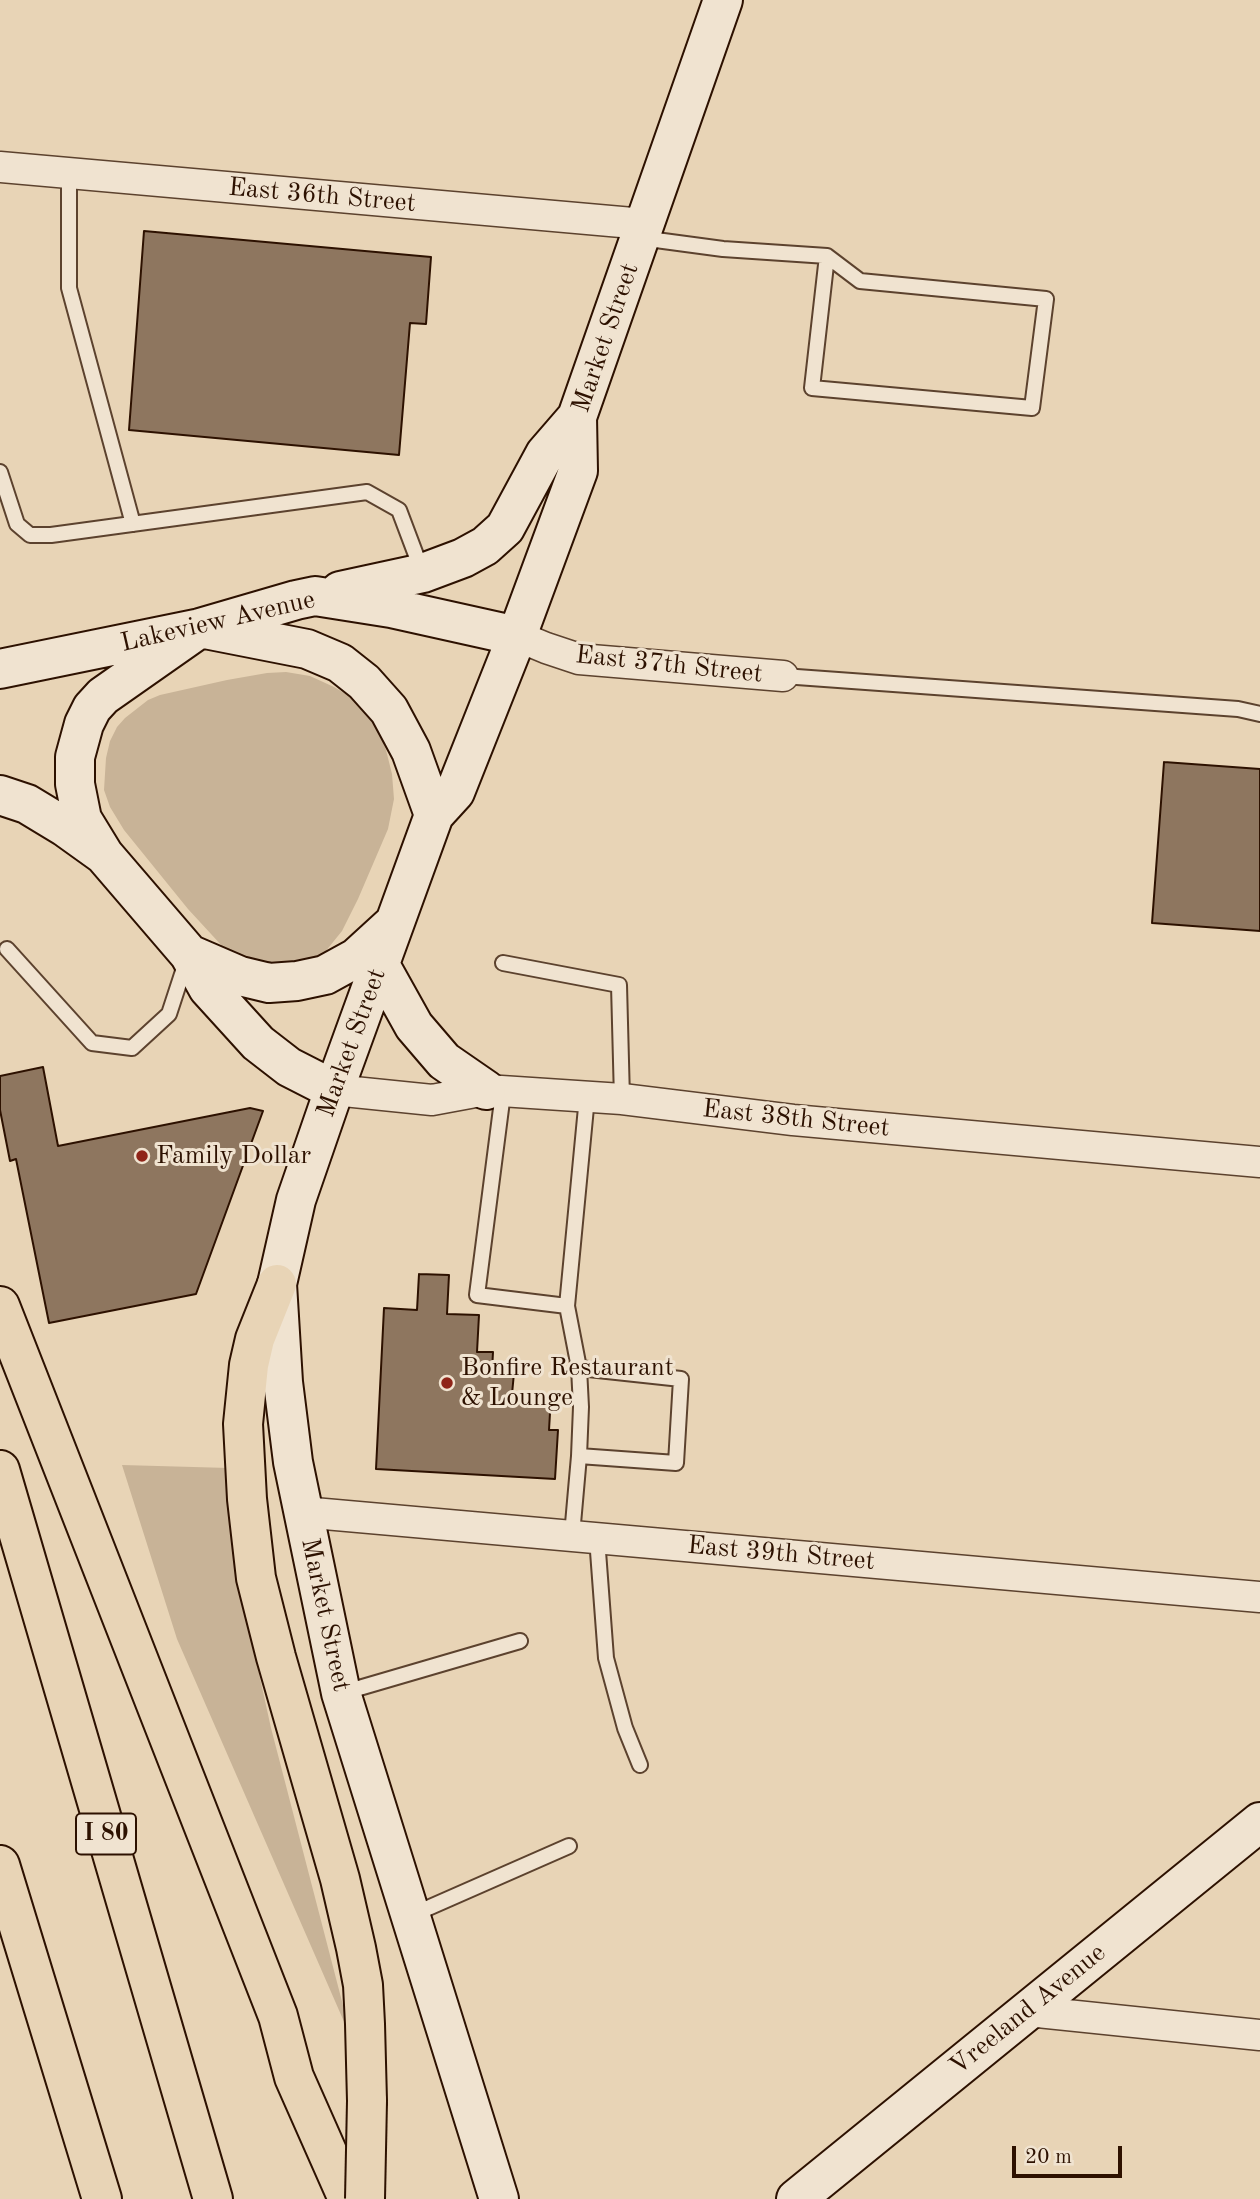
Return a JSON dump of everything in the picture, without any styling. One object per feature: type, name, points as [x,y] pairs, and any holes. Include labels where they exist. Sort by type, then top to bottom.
[{"type":"highway","points":[[277,1284],[254,1339],[249,1365],[243,1424],[247,1499],[256,1578],[340,1879],[363,1985],[367,2101],[365,2199]]},
{"type":"highway","points":[[0,1306],[278,2015],[294,2077],[348,2199]]},
{"type":"highway","name":"I 80","points":[[0,1470],[213,2199]]},
{"type":"highway","points":[[0,1866],[102,2199]]},
{"type":"highway","points":[[278,2015],[312,2063],[383,2199]]},
{"type":"main road","name":"Market Street","points":[[499,2199],[341,1693],[293,1462],[283,1382],[277,1284],[296,1200],[434,815],[455,792],[578,471],[577,417],[723,0]]},
{"type":"main road","points":[[315,596],[423,573],[485,546],[505,528],[545,454],[577,417]]},
{"type":"main road","name":"Lakeview Avenue","points":[[0,669],[200,628],[315,596],[391,608],[517,636]]},
{"type":"main road","points":[[334,1090],[289,1067],[258,1042],[208,988],[189,954],[104,855],[82,819],[75,784],[75,757],[84,724],[92,708],[103,696],[200,628],[307,649],[340,663],[364,682],[389,710],[411,751],[434,815]]},
{"type":"main road","points":[[0,794],[27,804],[104,855]]},
{"type":"main road","points":[[189,954],[250,979],[269,983],[297,981],[325,975],[356,958],[397,921]]},
{"type":"main road","points":[[380,965],[414,1026],[444,1061],[495,1092]]},
{"type":"main road","name":"Vreeland Avenue","points":[[796,2199],[1260,1822]]},
{"type":"street","name":"East 36th Street","points":[[0,167],[642,231]]},
{"type":"street","name":"East 37th Street","points":[[517,636],[579,659],[783,676]]},
{"type":"street","name":"East 38th Street","points":[[334,1090],[432,1100],[495,1092],[622,1099],[793,1121],[1260,1162]]},
{"type":"street","name":"East 39th Street","points":[[302,1512],[1260,1597]]},
{"type":"street","points":[[1028,2011],[1260,2035]]},
{"type":"lane","points":[[69,173],[69,288],[133,524]]},
{"type":"lane","points":[[642,231],[723,249],[827,256],[860,282],[1046,299],[1032,408],[812,388],[827,256]]},
{"type":"lane","points":[[0,472],[17,524],[30,535],[51,535],[367,492],[399,510],[423,573]]},
{"type":"lane","points":[[783,676],[1238,709],[1260,714]]},
{"type":"lane","points":[[7,949],[92,1043],[132,1048],[169,1014],[189,954]]},
{"type":"lane","points":[[503,962],[619,985],[622,1099]]},
{"type":"lane","points":[[495,1092],[477,1295],[568,1306]]},
{"type":"lane","points":[[587,1097],[568,1306],[579,1368],[579,1456],[585,1537],[606,1658],[625,1728],[640,1765]]},
{"type":"lane","points":[[579,1368],[681,1379],[676,1462],[579,1456]]},
{"type":"lane","points":[[341,1693],[520,1641]]},
{"type":"lane","points":[[410,1915],[569,1846]]},
{"type":"shaded area","points":[[286,672],[310,676],[334,687],[364,709],[386,750],[394,799],[388,829],[342,931],[325,952],[311,960],[269,966],[234,955],[223,947],[188,909],[124,830],[110,807],[104,790],[110,741],[125,718],[148,700],[227,680]]},
{"type":"shaded area","points":[[122,1465],[229,1468],[238,1578],[271,1728],[352,2040],[177,1639]]},
{"type":"building","points":[[144,231],[431,257],[426,324],[410,323],[399,455],[129,430]]},
{"type":"building","points":[[1164,762],[1260,769],[1260,931],[1152,923]]},
{"type":"building","points":[[43,1067],[58,1146],[250,1108],[263,1111],[196,1294],[49,1323],[16,1159],[10,1161],[0,1110],[0,1076]]},
{"type":"building","name":"Bonfire Restaurant & Lounge","points":[[419,1274],[449,1275],[447,1314],[479,1315],[477,1352],[493,1352],[492,1371],[514,1373],[512,1394],[551,1396],[549,1430],[558,1430],[555,1479],[376,1469],[384,1308],[417,1310]]},
{"type":"place","name":"Family Dollar","points":[[142,1156]]},
{"type":"place","name":"Bonfire Restaurant & Lounge","points":[[447,1383]]}]
